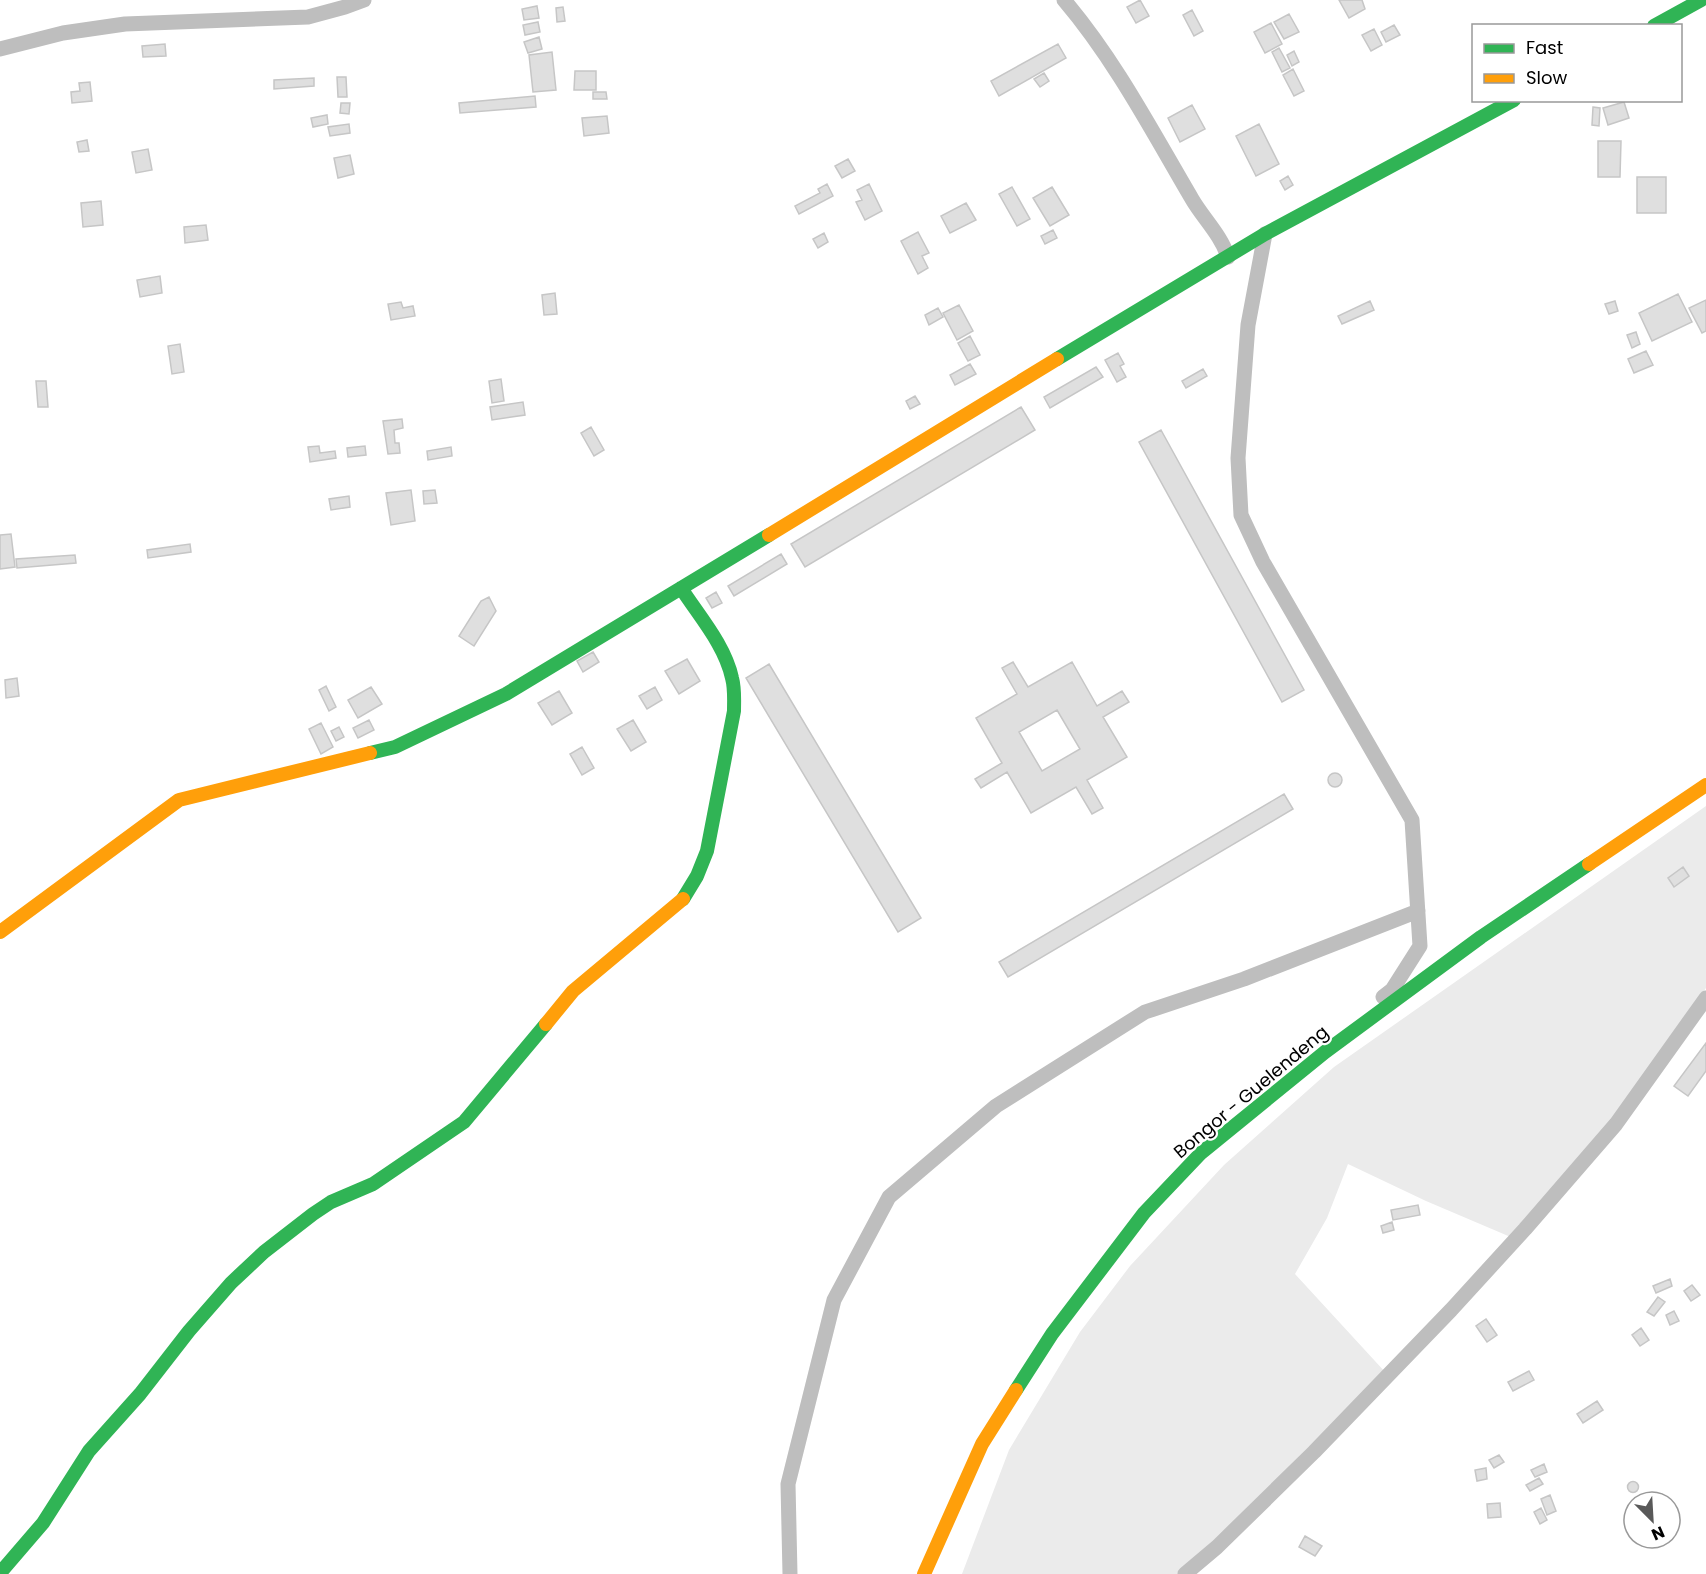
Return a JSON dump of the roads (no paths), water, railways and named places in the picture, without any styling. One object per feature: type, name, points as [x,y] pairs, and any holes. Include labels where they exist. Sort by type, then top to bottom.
[{"type":"main road","points":[[1658,24],[1701,0]]},
{"type":"main road","points":[[0,932],[179,800],[395,747],[506,694],[1265,234],[1510,102]]},
{"type":"main road","points":[[0,1573],[43,1523],[89,1451],[140,1394],[189,1330],[231,1283],[264,1252],[313,1214],[331,1202],[373,1184],[464,1122],[573,991],[682,899],[695,881],[706,851],[734,711],[734,690],[732,675],[725,658],[681,588]]},
{"type":"main road","name":"Bongor - Guelendeng","points":[[924,1574],[982,1444],[1067,1312],[1144,1213],[1190,1164],[1325,1052],[1481,937],[1706,785]]},
{"type":"street","points":[[0,49],[63,33],[125,24],[308,16],[364,0]]},
{"type":"street","points":[[1064,0],[1078,16],[1122,81],[1197,207],[1225,246],[1228,257]]},
{"type":"street","points":[[1265,234],[1248,325],[1238,459],[1241,515],[1263,562],[1412,820],[1420,946],[1392,990],[1325,1052]]},
{"type":"street","points":[[790,1574],[788,1484],[834,1300],[889,1197],[996,1106],[1145,1012],[1244,979],[1418,910]]},
{"type":"street","points":[[1185,1574],[1217,1547],[1314,1452],[1451,1310],[1525,1229],[1616,1124],[1706,998]]}]
